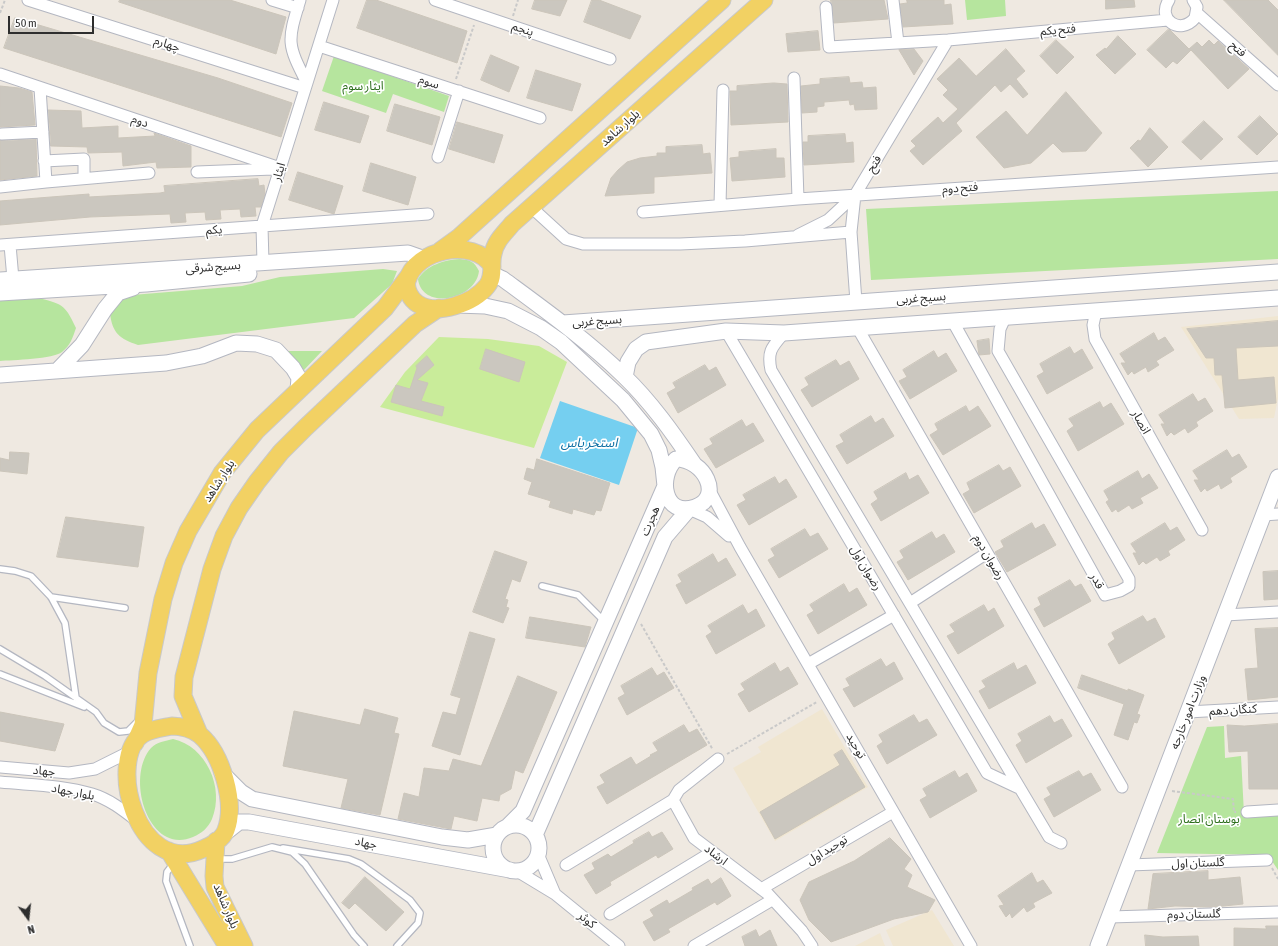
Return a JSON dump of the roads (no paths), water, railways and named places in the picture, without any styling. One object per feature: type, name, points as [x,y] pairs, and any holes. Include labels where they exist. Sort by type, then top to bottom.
[{"type":"main road","name":"بلوار شاهد","points":[[133,747],[143,725],[148,673],[163,599],[174,563],[188,531],[222,473],[257,430],[385,308],[421,264],[458,238],[722,0]]},
{"type":"main road","name":"بلوار شاهد","points":[[492,270],[496,244],[512,224],[764,0]]},
{"type":"main road","points":[[447,307],[421,306],[413,301],[406,284],[421,264],[462,249],[472,251],[485,257],[492,270],[563,324],[625,377],[660,416],[694,464],[705,476],[709,489],[702,503],[689,509],[681,508],[669,500],[665,486],[666,471],[676,459],[686,459],[694,464]]},
{"type":"main road","name":"بسیج شرقی","points":[[0,293],[56,282],[262,268],[408,253],[421,264]]},
{"type":"main road","name":"بسیج شرقی","points":[[7,280],[146,284],[262,268]]},
{"type":"main road","points":[[199,734],[182,726],[156,729],[142,734],[133,747],[127,781],[129,795],[145,835],[153,843],[172,856],[193,854],[221,837],[230,813],[230,803],[222,773],[215,757],[199,734],[183,696],[184,677],[212,570],[224,536],[238,508],[281,452],[415,324],[447,307],[471,299],[481,293],[487,286],[492,270]]},
{"type":"main road","name":"بسیج غربی","points":[[563,324],[1278,272]]},
{"type":"main road","points":[[57,371],[82,345],[105,309],[118,293],[146,284]]},
{"type":"main road","name":"بسیج غربی","points":[[625,377],[628,362],[636,349],[646,342],[726,331],[784,333],[1278,298]]},
{"type":"main road","points":[[856,302],[857,327]]},
{"type":"main road","name":"هجرت","points":[[447,307],[485,306],[508,311],[541,328],[562,342],[623,400],[651,434],[662,458],[665,486],[523,811],[503,831]]},
{"type":"main road","points":[[0,374],[166,363],[202,356],[236,344],[257,344],[276,350],[293,368],[300,378],[298,390]]},
{"type":"main road","name":"وزارت امور خارجه","points":[[1098,946],[1278,477]]},
{"type":"main road","name":"هجرت","points":[[534,835],[665,538],[689,509]]},
{"type":"main road","name":"جهاد","points":[[222,773],[241,792],[252,799],[442,837],[468,840],[503,831]]},
{"type":"main road","name":"جهاد","points":[[221,837],[240,822],[249,822],[513,871]]},
{"type":"main road","points":[[523,826],[534,835],[538,841],[538,854],[530,866],[513,871],[498,862],[494,856],[493,849],[503,831],[523,826]]},
{"type":"main road","name":"بلوار شاهد","points":[[221,837],[215,859],[215,887],[244,946]]},
{"type":"main road","name":"بلوار شاهد","points":[[172,856],[228,946]]},
{"type":"street","name":"چهارم","points":[[28,0],[306,85]]},
{"type":"street","points":[[272,0],[299,4],[292,28],[290,42],[292,51],[306,85]]},
{"type":"street","name":"ایثار","points":[[262,268],[262,226],[333,0]]},
{"type":"street","name":"پنجم","points":[[435,0],[610,59]]},
{"type":"street","points":[[893,0],[898,43]]},
{"type":"street","points":[[1169,0],[1165,10],[1168,20],[1176,26],[1187,25],[1195,18],[1197,8],[1193,0]]},
{"type":"street","name":"فتح یکم","points":[[826,7],[829,47],[948,40],[1168,20]]},
{"type":"street","name":"فتح","points":[[1197,13],[1278,85]]},
{"type":"street","name":"فتح","points":[[856,302],[851,232],[855,195],[948,40]]},
{"type":"street","name":"سوم","points":[[319,46],[540,118]]},
{"type":"street","name":"دوم","points":[[0,74],[280,168]]},
{"type":"street","points":[[794,78],[798,199]]},
{"type":"street","points":[[40,88],[46,182]]},
{"type":"street","points":[[438,156],[456,90]]},
{"type":"street","points":[[720,205],[723,90]]},
{"type":"street","points":[[2,134],[42,132]]},
{"type":"street","points":[[44,161],[84,159],[84,178]]},
{"type":"street","name":"فتح دوم","points":[[643,212],[798,199],[1278,167]]},
{"type":"street","points":[[197,172],[280,168]]},
{"type":"street","points":[[0,186],[150,173]]},
{"type":"street","points":[[792,238],[828,220],[855,195]]},
{"type":"street","points":[[531,207],[566,239],[584,244],[680,244],[792,238],[851,232]]},
{"type":"street","name":"یکم","points":[[5,245],[428,214]]},
{"type":"street","points":[[5,245],[7,280]]},
{"type":"street","name":"انصار","points":[[1096,311],[1093,325],[1095,338],[1202,530]]},
{"type":"street","name":"قدر","points":[[952,320],[1105,595],[1120,591],[1129,586],[1129,579],[998,351],[1000,329],[1005,318]]},
{"type":"street","name":"رضوان دوم","points":[[857,327],[1122,787]]},
{"type":"street","name":"رضوان اول","points":[[726,331],[987,773],[1019,788]]},
{"type":"street","name":"رضوان اول","points":[[784,333],[774,344],[768,356],[771,370],[1049,838],[1061,843]]},
{"type":"street","points":[[709,489],[740,547]]},
{"type":"street","points":[[689,509],[708,517],[740,547]]},
{"type":"street","points":[[1263,515],[1278,514]]},
{"type":"street","name":"توحید","points":[[740,547],[971,946]]},
{"type":"street","points":[[910,604],[987,553]]},
{"type":"street","points":[[1225,615],[1278,612]]},
{"type":"street","points":[[808,664],[894,615]]},
{"type":"street","name":"کنگان دهم","points":[[1188,712],[1278,707]]},
{"type":"street","name":"جهاد","points":[[0,767],[69,774],[95,769],[133,747]]},
{"type":"street","points":[[566,865],[673,800],[679,790],[718,759]]},
{"type":"street","name":"بلوار جهاد","points":[[0,782],[73,789],[91,794],[120,807],[139,822]]},
{"type":"street","name":"ارشاد","points":[[673,800],[694,838],[761,889],[802,931],[812,946]]},
{"type":"street","points":[[1247,812],[1278,810]]},
{"type":"street","name":"توحید اول","points":[[761,889],[893,812]]},
{"type":"street","points":[[610,914],[712,852]]},
{"type":"street","name":"کوثر","points":[[538,854],[555,894]]},
{"type":"street","name":"گلستان اول","points":[[1129,865],[1267,860]]},
{"type":"street","name":"کوثر","points":[[513,871],[555,894],[619,946]]},
{"type":"street","points":[[694,946],[772,900]]},
{"type":"street","name":"گلستان دوم","points":[[1110,917],[1278,912]]},
{"type":"lane","points":[[0,568],[31,576],[51,597],[65,623],[76,698]]},
{"type":"lane","points":[[542,586],[578,595],[606,622]]},
{"type":"lane","points":[[51,597],[125,608]]},
{"type":"lane","points":[[0,649],[45,676],[96,712],[104,723],[119,732],[128,730],[144,715]]},
{"type":"lane","points":[[0,674],[49,692],[96,712]]},
{"type":"lane","points":[[215,859],[232,859],[272,847],[355,862],[410,900],[420,913],[418,923],[396,946]]},
{"type":"lane","points":[[283,848],[292,852],[305,864],[354,935],[364,946]]},
{"type":"lane","points":[[172,856],[166,881],[190,946]]},
{"type":"water","name":"استخر یاس","points":[[560,401],[638,428],[619,485],[540,458]]},
{"type":"park label","name":"ایثار سوم","points":[[363,86]]},
{"type":"park label","name":"بوستان انصار","points":[[1209,819]]}]
